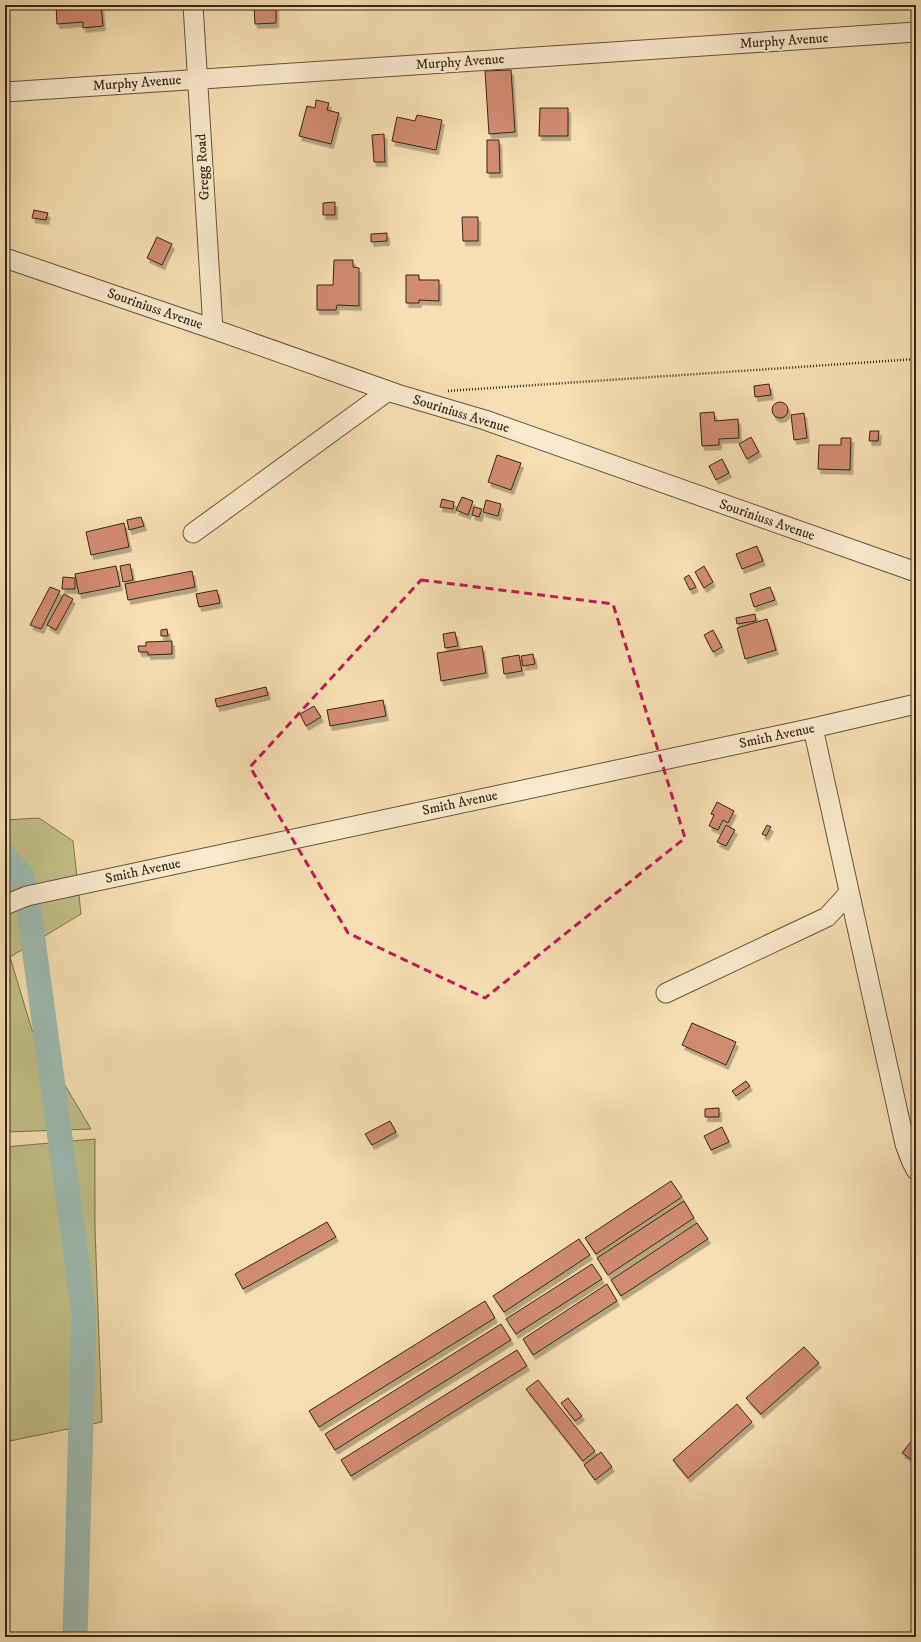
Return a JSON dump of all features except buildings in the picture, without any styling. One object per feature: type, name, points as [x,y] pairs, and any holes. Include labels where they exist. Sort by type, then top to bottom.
[{"type":"street","name":"Gregg Road","points":[[193,5],[213,328]]},
{"type":"street","name":"Murphy Avenue","points":[[5,92],[916,32]]},
{"type":"street","name":"Souriniuss Avenue","points":[[5,258],[213,328],[388,391],[485,420],[916,572]]},
{"type":"street","points":[[193,533],[388,391]]},
{"type":"street","name":"Smith Avenue","points":[[5,904],[27,896],[813,728],[916,704]]},
{"type":"street","points":[[813,728],[905,1144],[916,1170]]},
{"type":"street","points":[[666,993],[827,917],[849,893]]},
{"type":"path","points":[[445,391],[916,359]]},
{"type":"highlighted area","points":[[421,580],[613,604],[685,838],[485,998],[348,933],[250,767]]},
{"type":"shaded area","points":[[39,818],[73,841],[81,914],[10,957],[32,1030],[91,1129],[5,1132],[5,820]]},
{"type":"shaded area","points":[[95,1139],[95,1228],[102,1422],[5,1442],[5,1147]]},
{"type":"waterway","points":[[5,857],[22,876],[27,896],[84,1314],[75,1637]]}]
